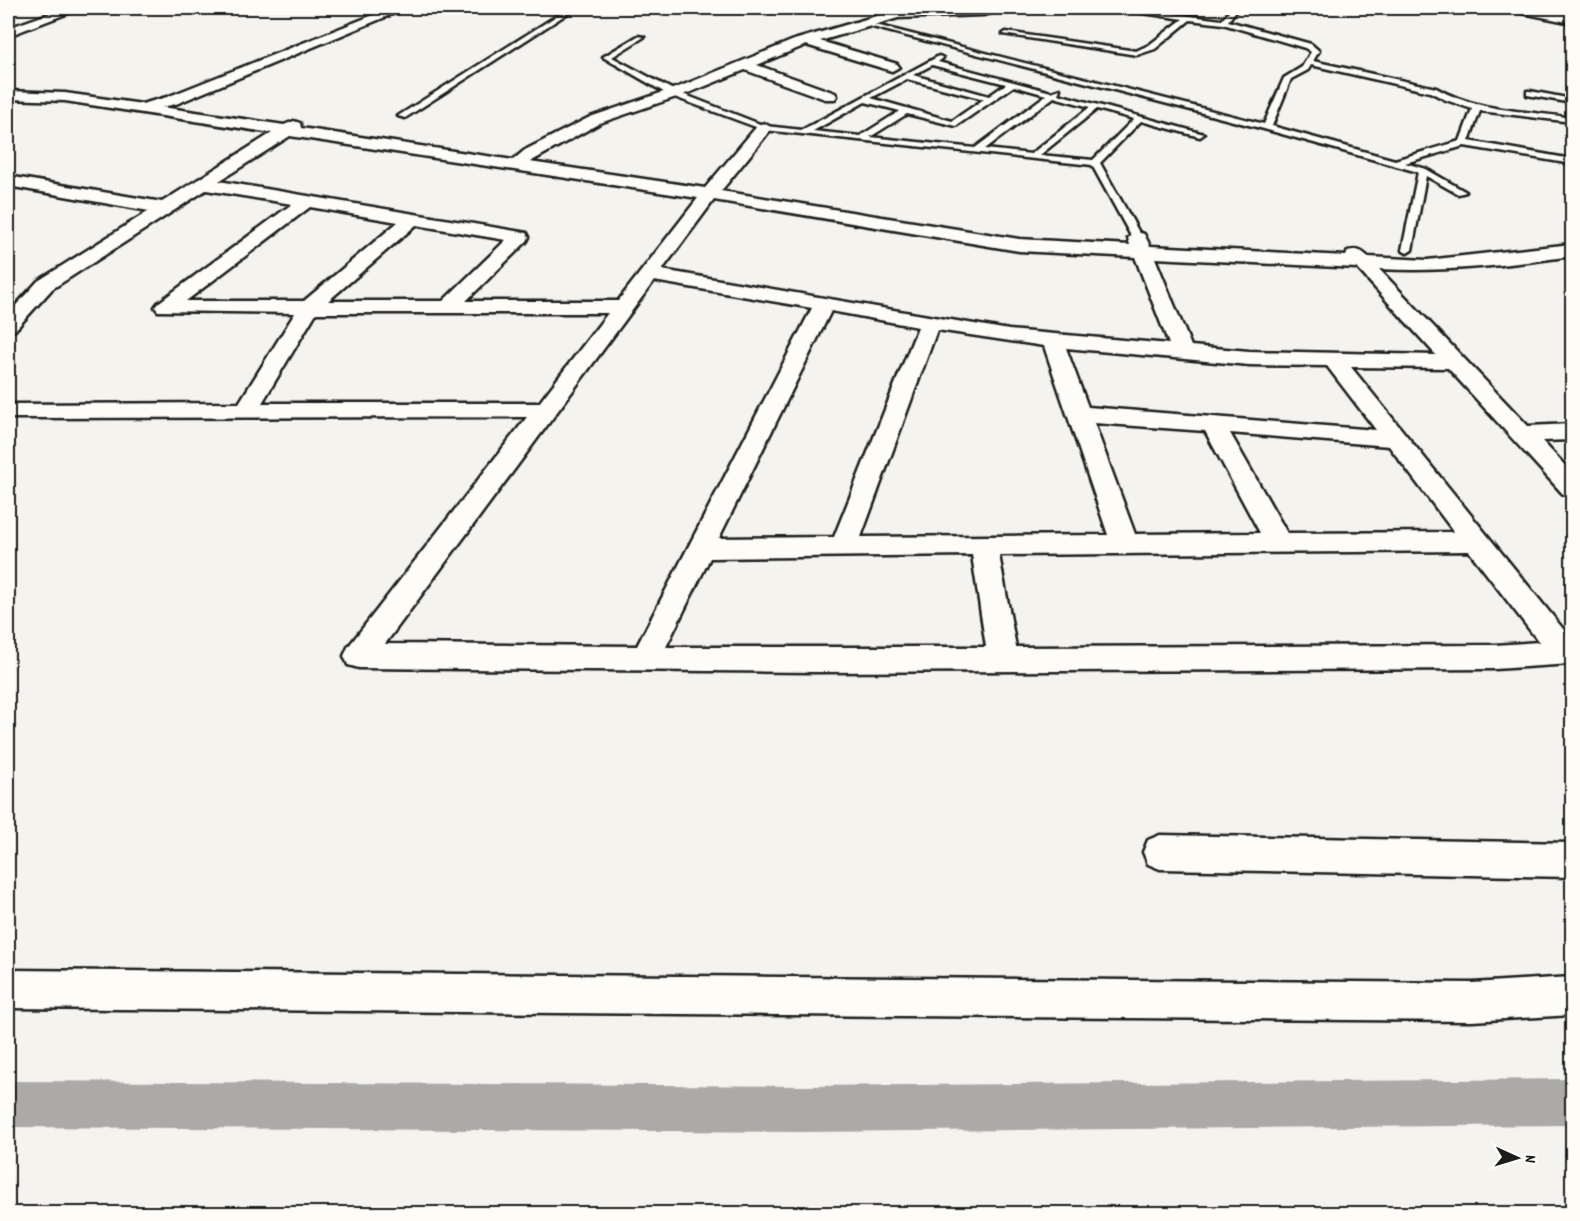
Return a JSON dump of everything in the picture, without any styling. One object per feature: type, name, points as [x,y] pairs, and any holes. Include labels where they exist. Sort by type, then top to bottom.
[{"type":"street","points":[[11,29],[76,8]]},
{"type":"street","points":[[142,102],[371,8]]},
{"type":"street","points":[[171,100],[401,8]]},
{"type":"street","points":[[517,165],[531,153],[595,120],[806,41],[897,14],[983,11],[996,8]]},
{"type":"street","points":[[1518,8],[1572,19]]},
{"type":"street","points":[[11,29],[50,35]]},
{"type":"street","points":[[806,41],[892,67]]},
{"type":"street","points":[[744,65],[830,96]]},
{"type":"street","points":[[8,85],[47,84],[288,130],[517,165],[714,188]]},
{"type":"street","points":[[8,95],[142,102],[171,100],[531,153],[1019,245],[1140,244],[1355,255],[1427,266],[1480,262],[1572,250]]},
{"type":"street","points":[[8,326],[45,285],[304,120]]},
{"type":"street","points":[[765,128],[714,188],[359,656],[645,659],[1484,658],[1568,652]]},
{"type":"street","points":[[8,181],[165,208]]},
{"type":"street","points":[[203,184],[520,237],[448,307]]},
{"type":"street","points":[[307,201],[165,307],[624,307]]},
{"type":"street","points":[[246,411],[309,307],[412,219]]},
{"type":"street","points":[[1355,255],[1500,245],[1572,234]]},
{"type":"street","points":[[1140,244],[1183,352]]},
{"type":"street","points":[[1355,255],[1572,488]]},
{"type":"street","points":[[649,274],[1009,336],[1249,358],[1455,362]]},
{"type":"street","points":[[8,299],[32,299]]},
{"type":"street","points":[[645,659],[824,304]]},
{"type":"street","points":[[844,546],[930,322]]},
{"type":"street","points":[[1053,340],[1125,544]]},
{"type":"street","points":[[1334,360],[1568,652]]},
{"type":"street","points":[[8,411],[545,410]]},
{"type":"street","points":[[1079,414],[1396,439]]},
{"type":"street","points":[[1213,425],[1279,543]]},
{"type":"street","points":[[1522,434],[1572,432]]},
{"type":"street","points":[[701,548],[1477,541]]},
{"type":"street","points":[[984,545],[1003,659]]},
{"type":"street","points":[[1160,852],[1572,860]]},
{"type":"street","points":[[8,989],[1472,1002],[1572,996]]},
{"type":"lane","points":[[402,116],[573,8]]},
{"type":"lane","points":[[1113,8],[1224,22],[1308,46],[1315,51],[1305,68],[1288,78],[1267,127]]},
{"type":"lane","points":[[1224,22],[1235,8]]},
{"type":"lane","points":[[1006,34],[1137,53],[1152,47],[1187,19]]},
{"type":"lane","points":[[864,24],[1267,127],[1396,163],[1424,171],[1461,192]]},
{"type":"lane","points":[[640,37],[607,57],[672,93],[765,128],[1095,163]]},
{"type":"lane","points":[[804,132],[957,48]]},
{"type":"lane","points":[[931,62],[1200,134]]},
{"type":"lane","points":[[1309,62],[1433,90],[1445,98],[1499,112],[1538,114],[1572,120]]},
{"type":"lane","points":[[906,76],[991,99]]},
{"type":"lane","points":[[978,150],[1074,78]]},
{"type":"lane","points":[[864,99],[953,124],[1012,84]]},
{"type":"lane","points":[[1530,93],[1572,101]]},
{"type":"lane","points":[[1033,156],[1096,106]]},
{"type":"lane","points":[[1464,143],[1477,107]]},
{"type":"lane","points":[[862,138],[906,111]]},
{"type":"lane","points":[[1095,163],[1139,118]]},
{"type":"lane","points":[[1396,163],[1464,143],[1572,162]]},
{"type":"lane","points":[[1095,163],[1140,244]]},
{"type":"lane","points":[[1407,250],[1424,171]]},
{"type":"waterway","points":[[8,1104],[802,1109],[1572,1102]]}]
